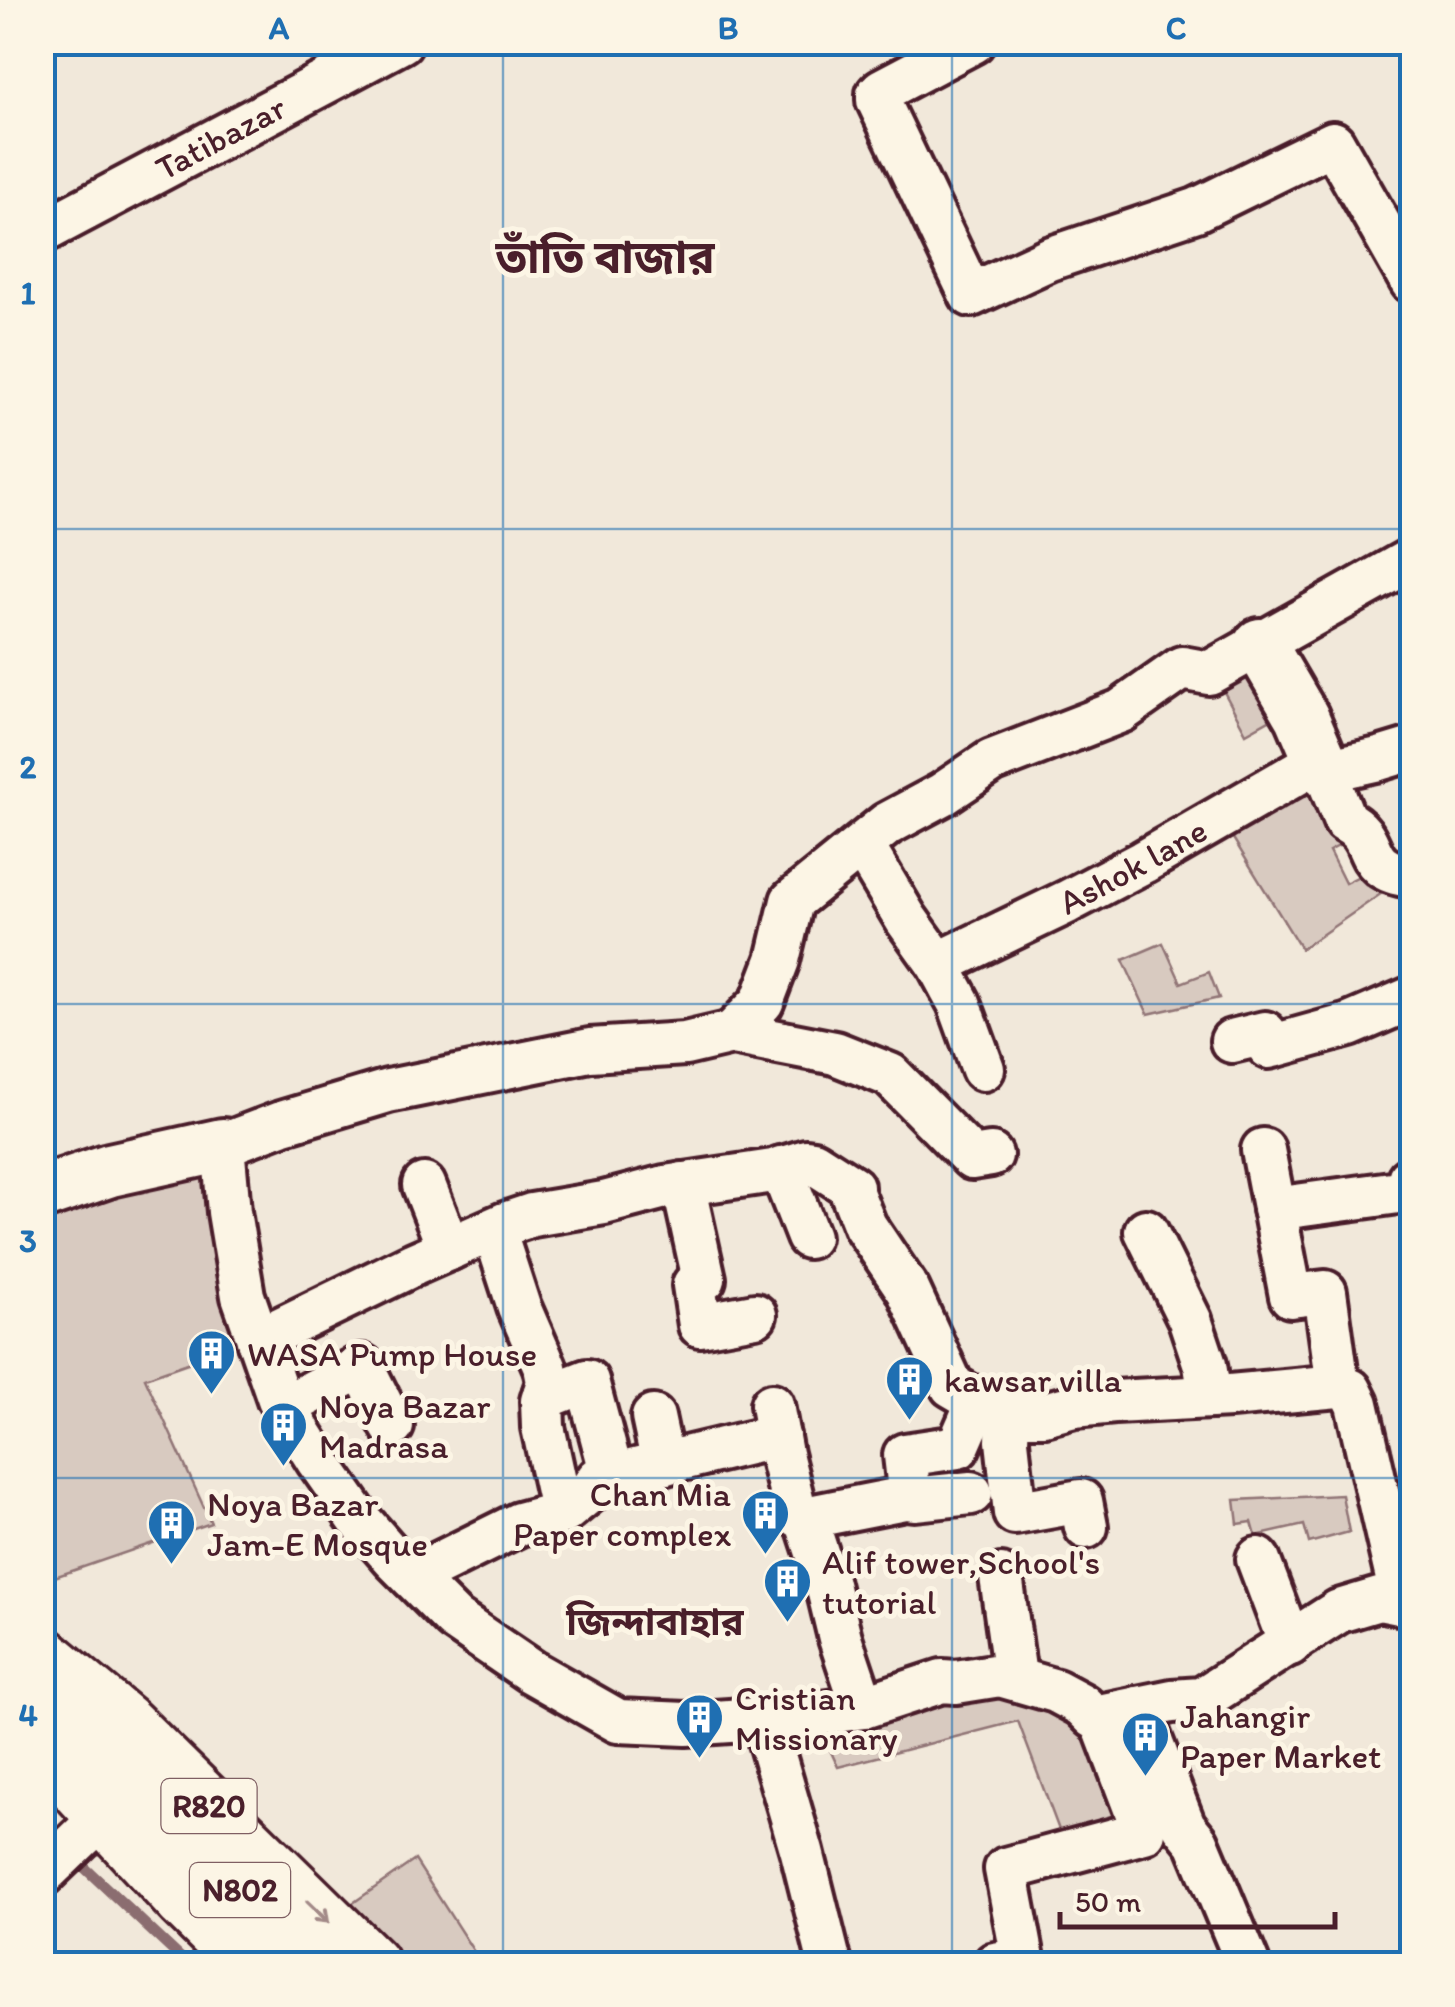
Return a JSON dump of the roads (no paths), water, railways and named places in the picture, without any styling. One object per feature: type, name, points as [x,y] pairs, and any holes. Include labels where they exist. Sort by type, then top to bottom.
[{"type":"highway","name":"R820","points":[[42,1654],[125,1723],[130,1809],[205,1964]]},
{"type":"highway","points":[[42,1676],[130,1809]]},
{"type":"highway","points":[[42,1750],[130,1809]]},
{"type":"highway","name":"R820","points":[[42,1786],[130,1809],[371,1964]]},
{"type":"highway","name":"N802","points":[[130,1809],[247,1964]]},
{"type":"highway","name":"N802","points":[[130,1809],[315,1964]]},
{"type":"street","name":"Tatibazar","points":[[42,232],[401,42]]},
{"type":"street","points":[[972,42],[878,94],[971,294],[1049,259],[1196,210],[1333,143],[1412,282]]},
{"type":"street","points":[[732,1033],[762,1002],[778,960],[792,901],[886,824],[992,762],[1120,712],[1182,668],[1209,673],[1412,559]]},
{"type":"street","points":[[1260,645],[1302,716],[1345,821],[1359,828],[1377,864],[1392,874],[1412,876]]},
{"type":"street","name":"Ashok lane","points":[[938,964],[1067,902],[1322,766],[1380,759],[1412,749]]},
{"type":"street","points":[[862,844],[938,964],[959,1004],[983,1068]]},
{"type":"street","points":[[1232,1042],[1264,1034],[1268,1047],[1273,1046],[1349,1024],[1412,998]]},
{"type":"street","points":[[42,1193],[110,1170],[223,1145],[388,1091],[590,1050],[685,1044],[732,1033],[835,1053],[876,1068],[890,1075],[972,1158],[991,1154]]},
{"type":"street","points":[[223,1145],[243,1296],[258,1340],[284,1407],[318,1462],[358,1518],[454,1619],[530,1671],[618,1721],[686,1724],[803,1716],[864,1706],[942,1681],[1000,1675],[1056,1692],[1082,1705],[1094,1717],[1172,1700],[1202,1700],[1338,1611],[1379,1599],[1408,1604],[1357,1404],[1350,1390],[1338,1386],[1114,1402],[1044,1414],[993,1408],[952,1386],[908,1290],[864,1226],[852,1187],[812,1162],[532,1215],[450,1249],[258,1340]]},
{"type":"street","points":[[1264,1150],[1291,1296],[1325,1292],[1338,1386]]},
{"type":"street","points":[[783,1168],[809,1237]]},
{"type":"street","points":[[1274,1209],[1406,1191],[1412,1178]]},
{"type":"street","points":[[683,1184],[704,1279],[694,1285],[700,1326],[755,1316]]},
{"type":"street","points":[[424,1185],[450,1249]]},
{"type":"street","points":[[494,1230],[519,1306],[545,1367],[548,1382],[544,1428],[564,1512]]},
{"type":"street","points":[[1146,1231],[1190,1320],[1205,1365],[1210,1397]]},
{"type":"street","points":[[284,1407],[362,1366],[392,1426]]},
{"type":"street","points":[[544,1396],[587,1381],[612,1475]]},
{"type":"street","points":[[910,1498],[905,1455],[958,1447],[993,1408]]},
{"type":"street","points":[[993,1408],[1006,1440],[1015,1513],[1082,1501],[1086,1527]]},
{"type":"street","points":[[653,1417],[663,1464]]},
{"type":"street","points":[[412,1577],[519,1524],[564,1512],[590,1491],[598,1479],[663,1464],[775,1420],[798,1516],[910,1498],[971,1493]]},
{"type":"street","points":[[804,1518],[864,1706]]},
{"type":"street","points":[[1258,1559],[1290,1644]]},
{"type":"street","points":[[1001,1576],[1012,1677]]},
{"type":"street","points":[[995,1964],[1023,1958],[1006,1868],[1144,1832],[1119,1712]]},
{"type":"street","points":[[1119,1712],[1196,1842],[1248,1964]]},
{"type":"street","points":[[763,1718],[830,1964]]},
{"type":"street","points":[[42,1875],[130,1809]]},
{"type":"waterway","points":[[85,1868],[187,1964]]},
{"type":"place","name":"WASA Pump House","points":[[212,1396]]},
{"type":"place","name":"kawsar villa","points":[[909,1422]]},
{"type":"place","name":"Noya Bazar Madrasa","points":[[284,1468]]},
{"type":"place","name":"Chan Mia Paper complex","points":[[766,1556]]},
{"type":"place","name":"Noya Bazar Jam-E Mosque","points":[[172,1566]]},
{"type":"place","name":"Alif tower,School's tutorial","points":[[787,1624]]},
{"type":"place","name":"Cristian Missionary","points":[[700,1760]]},
{"type":"place","name":"Jahangir Paper Market","points":[[1145,1778]]},
{"type":"district","name":"তাঁতি বাজার","points":[[605,257]]},
{"type":"district","name":"জিন্দাবাহার","points":[[655,1622]]}]
